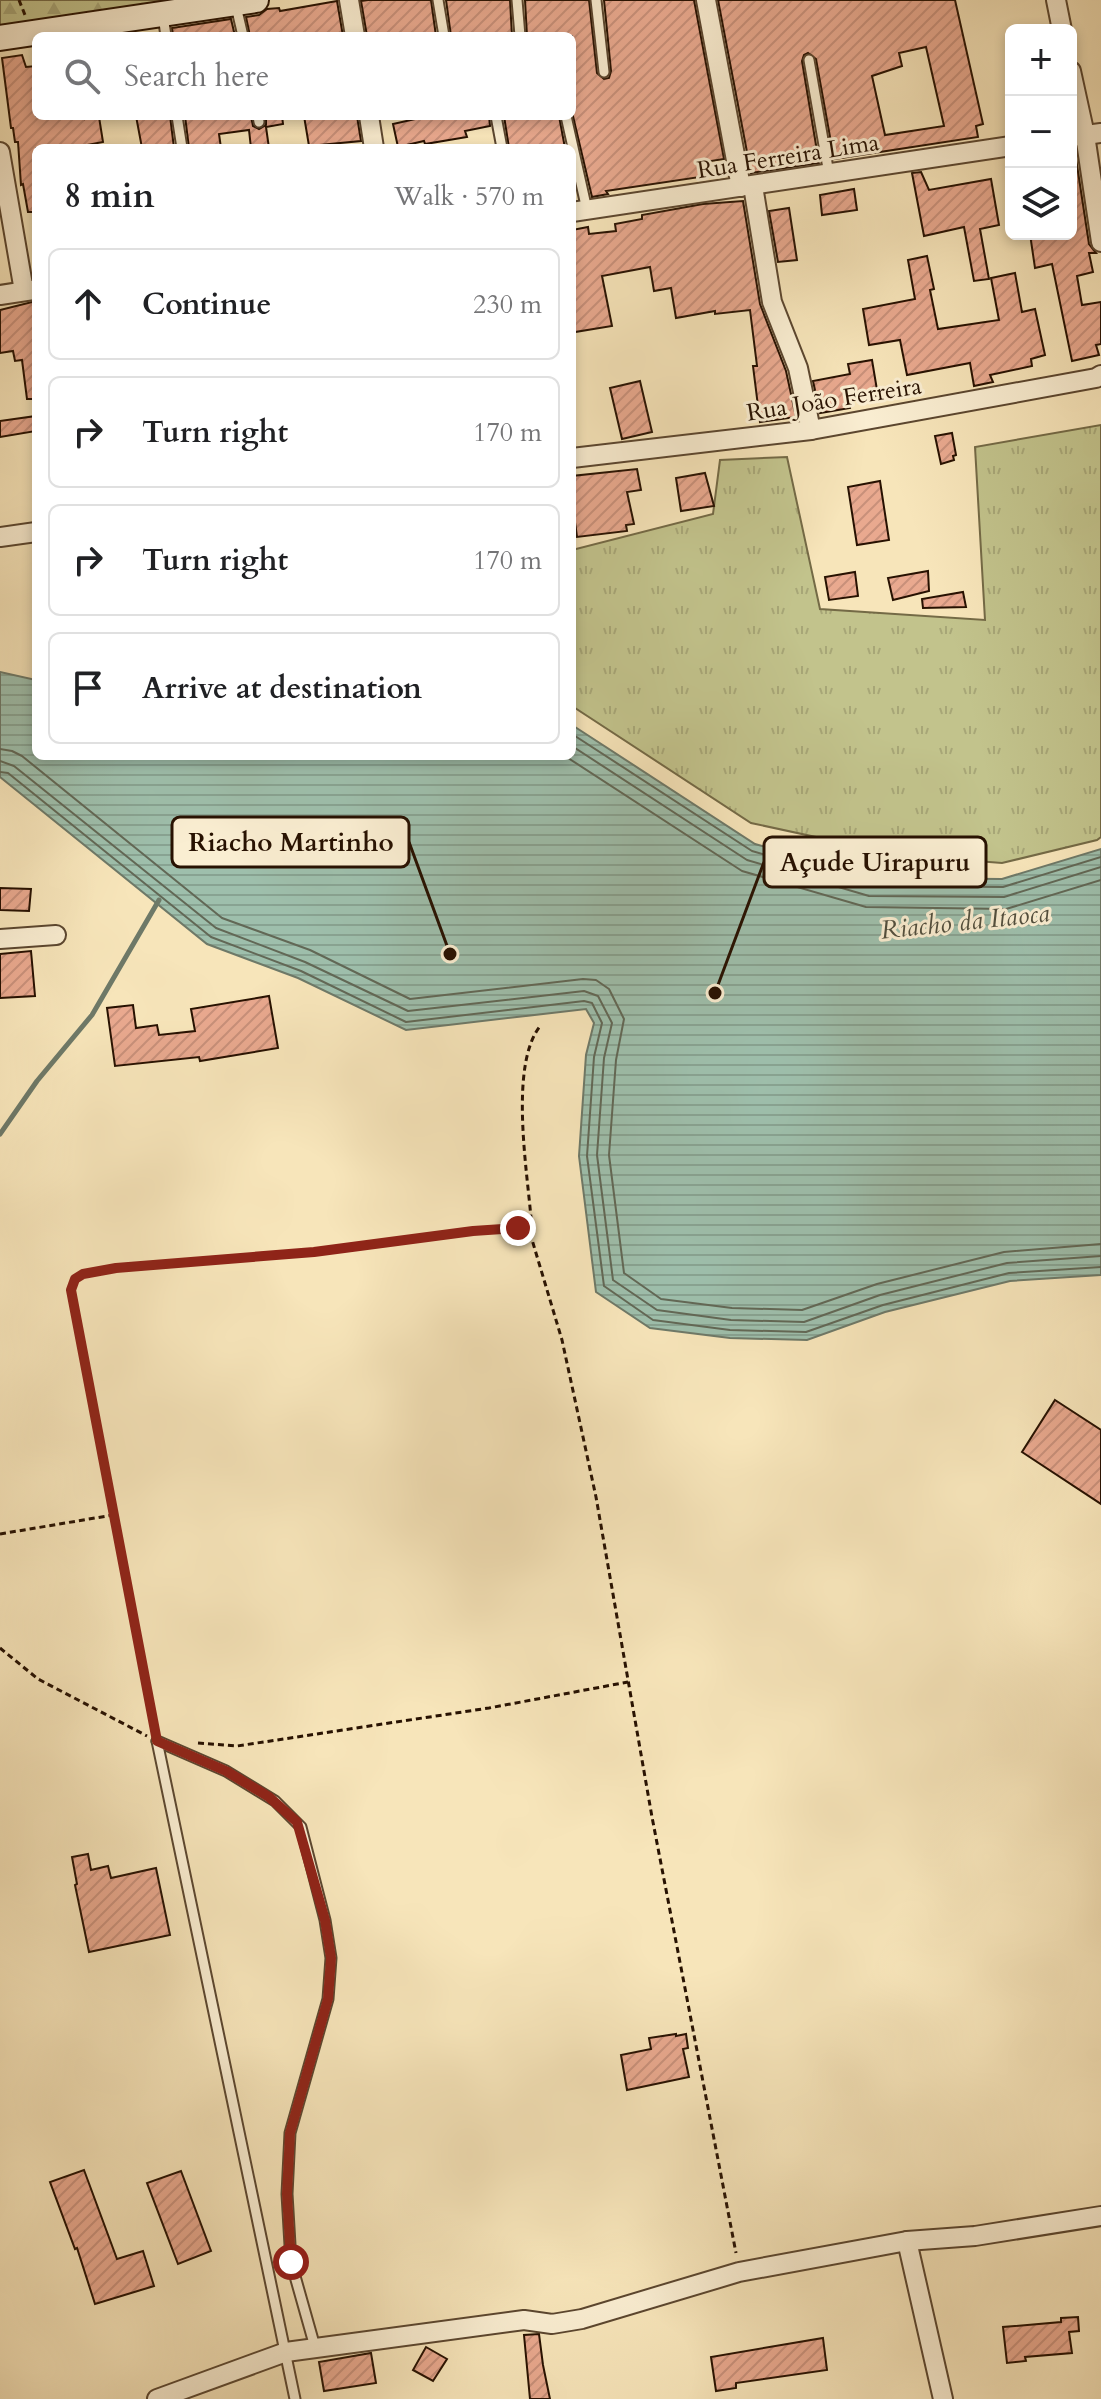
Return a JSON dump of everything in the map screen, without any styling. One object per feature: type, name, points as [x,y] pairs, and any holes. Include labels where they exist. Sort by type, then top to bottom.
[{"type":"main road","points":[[70,32],[164,24],[245,1]]},
{"type":"main road","points":[[0,38],[32,35]]},
{"type":"street","points":[[349,0],[354,32]]},
{"type":"street","points":[[706,0],[772,302],[798,368],[811,430]]},
{"type":"street","points":[[1056,0],[1061,24]]},
{"type":"street","points":[[1077,96],[1086,135],[1101,242]]},
{"type":"street","points":[[370,120],[373,144]]},
{"type":"street","name":"Rua Ferreira Lima","points":[[579,211],[1005,147]]},
{"type":"street","points":[[0,152],[30,290],[0,295]]},
{"type":"street","name":"Rua João Ferreira","points":[[576,458],[811,430],[1101,375]]},
{"type":"street","points":[[0,537],[32,533]]},
{"type":"street","points":[[0,939],[56,935]]},
{"type":"street","points":[[157,2399],[286,2352],[524,2320],[552,2324],[582,2319],[739,2272],[907,2241],[975,2236],[1101,2216]]},
{"type":"street","points":[[907,2241],[943,2399]]},
{"type":"lane","points":[[438,0],[443,32]]},
{"type":"lane","points":[[517,0],[520,32]]},
{"type":"lane","points":[[596,0],[604,72]]},
{"type":"lane","points":[[243,32],[245,1]]},
{"type":"lane","points":[[809,60],[829,174]]},
{"type":"lane","points":[[178,120],[181,144]]},
{"type":"lane","points":[[497,120],[501,144]]},
{"type":"lane","points":[[567,120],[570,144]]},
{"type":"lane","points":[[576,189],[579,211]]},
{"type":"lane","points":[[157,1741],[226,1771],[269,1797],[297,1822],[308,1854],[331,1958],[328,1999],[290,2133],[287,2194],[291,2262],[315,2347]]},
{"type":"lane","points":[[157,1741],[295,2399]]},
{"type":"path","points":[[157,1741],[70,1296],[76,1279],[89,1272],[116,1268],[314,1252],[473,1231],[514,1229],[527,1223],[531,1218],[522,1109],[523,1081],[530,1039],[541,1025]]},
{"type":"path","points":[[527,1223],[562,1340],[596,1497],[739,2272]]},
{"type":"path","points":[[0,1534],[113,1515]]},
{"type":"path","points":[[0,1648],[38,1679],[157,1741]]},
{"type":"path","points":[[197,1743],[237,1746],[489,1708],[628,1682]]},
{"type":"green space","points":[[0,0],[195,0],[0,35]]},
{"type":"green space","points":[[1101,425],[1101,837],[1097,840],[1002,863],[899,855],[751,823],[576,709],[576,549],[713,514],[720,460],[787,457],[820,609],[985,620],[975,447]]},
{"type":"water","name":"Riacho da Itaoca","points":[[0,672],[32,679],[32,760],[576,760],[576,728],[755,844],[874,878],[1002,879],[1101,849],[1101,1275],[1010,1281],[885,1312],[807,1340],[730,1338],[650,1328],[596,1292],[579,1156],[586,1055],[594,1023],[586,1009],[406,1030],[298,978],[207,944],[0,777]]},
{"type":"building","points":[[431,0],[435,32],[366,32],[361,1]]},
{"type":"building","points":[[446,0],[510,0],[512,32],[450,32]]},
{"type":"building","points":[[525,0],[589,0],[597,73],[604,79],[609,78],[611,71],[604,0],[694,0],[724,159],[698,163],[700,177],[606,191],[608,194],[592,197],[574,120],[576,32],[527,32]]},
{"type":"building","points":[[718,0],[955,0],[983,124],[976,126],[978,137],[834,159],[816,59],[808,53],[802,61],[819,163],[751,173]],"holes":[[[926,47],[944,126],[885,135],[872,76],[902,66],[899,53]]]},
{"type":"building","points":[[337,1],[342,32],[249,32],[246,17],[259,15],[267,9],[279,8],[280,11]]},
{"type":"building","points":[[231,19],[234,32],[172,32],[172,28]]},
{"type":"building","points":[[22,55],[26,67],[32,66],[32,120],[99,120],[103,142],[32,144],[32,212],[28,212],[21,185],[18,142],[15,142],[11,128],[2,58]]},
{"type":"building","points":[[137,120],[170,120],[174,144],[141,144]]},
{"type":"building","points":[[186,120],[252,120],[253,126],[259,129],[266,125],[266,120],[282,120],[283,124],[266,127],[268,144],[251,144],[249,130],[219,134],[220,144],[188,144]]},
{"type":"building","points":[[305,120],[358,120],[361,141],[309,144]]},
{"type":"building","points":[[411,120],[489,120],[490,126],[465,131],[467,137],[425,144],[424,141],[397,144],[393,124]]},
{"type":"building","points":[[505,120],[560,120],[564,144],[508,144]]},
{"type":"building","points":[[1077,165],[1089,244],[1096,253],[1089,253],[1093,272],[1077,276],[1082,305],[1101,302],[1101,344],[1096,345],[1099,355],[1072,361],[1052,264],[1035,268],[1031,240],[1077,240]]},
{"type":"building","points":[[921,172],[929,190],[991,179],[999,225],[980,229],[989,279],[974,281],[964,227],[924,236],[912,173]]},
{"type":"building","points":[[854,189],[857,210],[822,215],[820,195]]},
{"type":"building","points":[[743,201],[760,304],[786,371],[796,417],[760,422],[750,310],[715,314],[715,311],[676,318],[671,288],[654,291],[650,267],[602,276],[612,326],[576,332],[576,229],[588,227],[589,234],[616,231],[615,224],[642,219],[642,215],[703,204]]},
{"type":"building","points":[[789,208],[797,260],[778,262],[769,211]]},
{"type":"building","points":[[927,256],[938,329],[999,320],[991,278],[1015,273],[1022,312],[1035,309],[1045,355],[1031,359],[1032,366],[990,375],[993,382],[974,386],[970,363],[907,375],[900,340],[869,345],[863,309],[915,299],[908,260]]},
{"type":"building","points":[[32,302],[32,399],[27,399],[22,360],[15,361],[13,351],[0,353],[0,310]]},
{"type":"building","points":[[872,360],[878,396],[849,401],[850,408],[820,413],[813,381],[850,374],[848,364]]},
{"type":"building","points":[[640,381],[652,432],[622,439],[610,388]]},
{"type":"building","points":[[32,417],[32,432],[0,437],[0,421]]},
{"type":"building","points":[[952,433],[956,455],[953,456],[954,460],[941,464],[935,436]]},
{"type":"building","points":[[637,469],[641,490],[627,492],[634,524],[626,525],[627,531],[577,537],[576,476]]},
{"type":"building","points":[[705,473],[714,506],[681,511],[676,478]]},
{"type":"building","points":[[880,481],[889,540],[857,545],[848,487]]},
{"type":"building","points":[[928,571],[929,591],[893,600],[888,578]]},
{"type":"building","points":[[855,572],[858,596],[829,600],[825,577]]},
{"type":"building","points":[[963,592],[966,607],[923,608],[922,599]]},
{"type":"building","points":[[0,888],[31,889],[29,911],[0,910]]},
{"type":"building","points":[[31,951],[35,996],[0,998],[0,954]]},
{"type":"building","points":[[269,996],[278,1048],[200,1061],[199,1057],[115,1066],[107,1008],[133,1005],[136,1028],[157,1025],[159,1035],[195,1031],[191,1009]]},
{"type":"building","points":[[1055,1400],[1101,1430],[1101,1504],[1022,1452]]},
{"type":"building","points":[[88,1854],[91,1870],[108,1866],[111,1878],[156,1868],[170,1935],[89,1952],[72,1857]]},
{"type":"building","points":[[686,2034],[688,2048],[683,2049],[689,2077],[627,2090],[621,2055],[651,2049],[649,2038]]},
{"type":"building","points":[[84,2170],[117,2259],[143,2251],[154,2286],[95,2304],[77,2248],[50,2182]]},
{"type":"building","points":[[181,2171],[211,2251],[178,2264],[147,2183]]},
{"type":"building","points":[[1078,2317],[1079,2331],[1069,2332],[1072,2353],[1025,2357],[1026,2361],[1007,2363],[1003,2327],[1061,2322],[1061,2318]]},
{"type":"building","points":[[539,2334],[550,2399],[530,2399],[524,2335]]},
{"type":"building","points":[[823,2338],[827,2370],[736,2383],[736,2388],[716,2391],[711,2357]]},
{"type":"building","points":[[426,2347],[447,2359],[433,2381],[413,2370]]},
{"type":"building","points":[[371,2353],[376,2383],[324,2391],[319,2362]]},
{"type":"waterway","points":[[0,1134],[37,1081],[92,1015],[159,900]]},
{"type":"place","name":"Riacho Martinho","points":[[450,954]]},
{"type":"place","name":"Açude Uirapuru","points":[[715,993]]},
{"type":"route","points":[[291,2262],[287,2194],[290,2133],[328,1999],[331,1958],[325,1920],[301,1827],[297,1822],[269,1797],[226,1771],[157,1741],[71,1290],[75,1279],[83,1274],[116,1268],[314,1252],[518,1228]]}]
